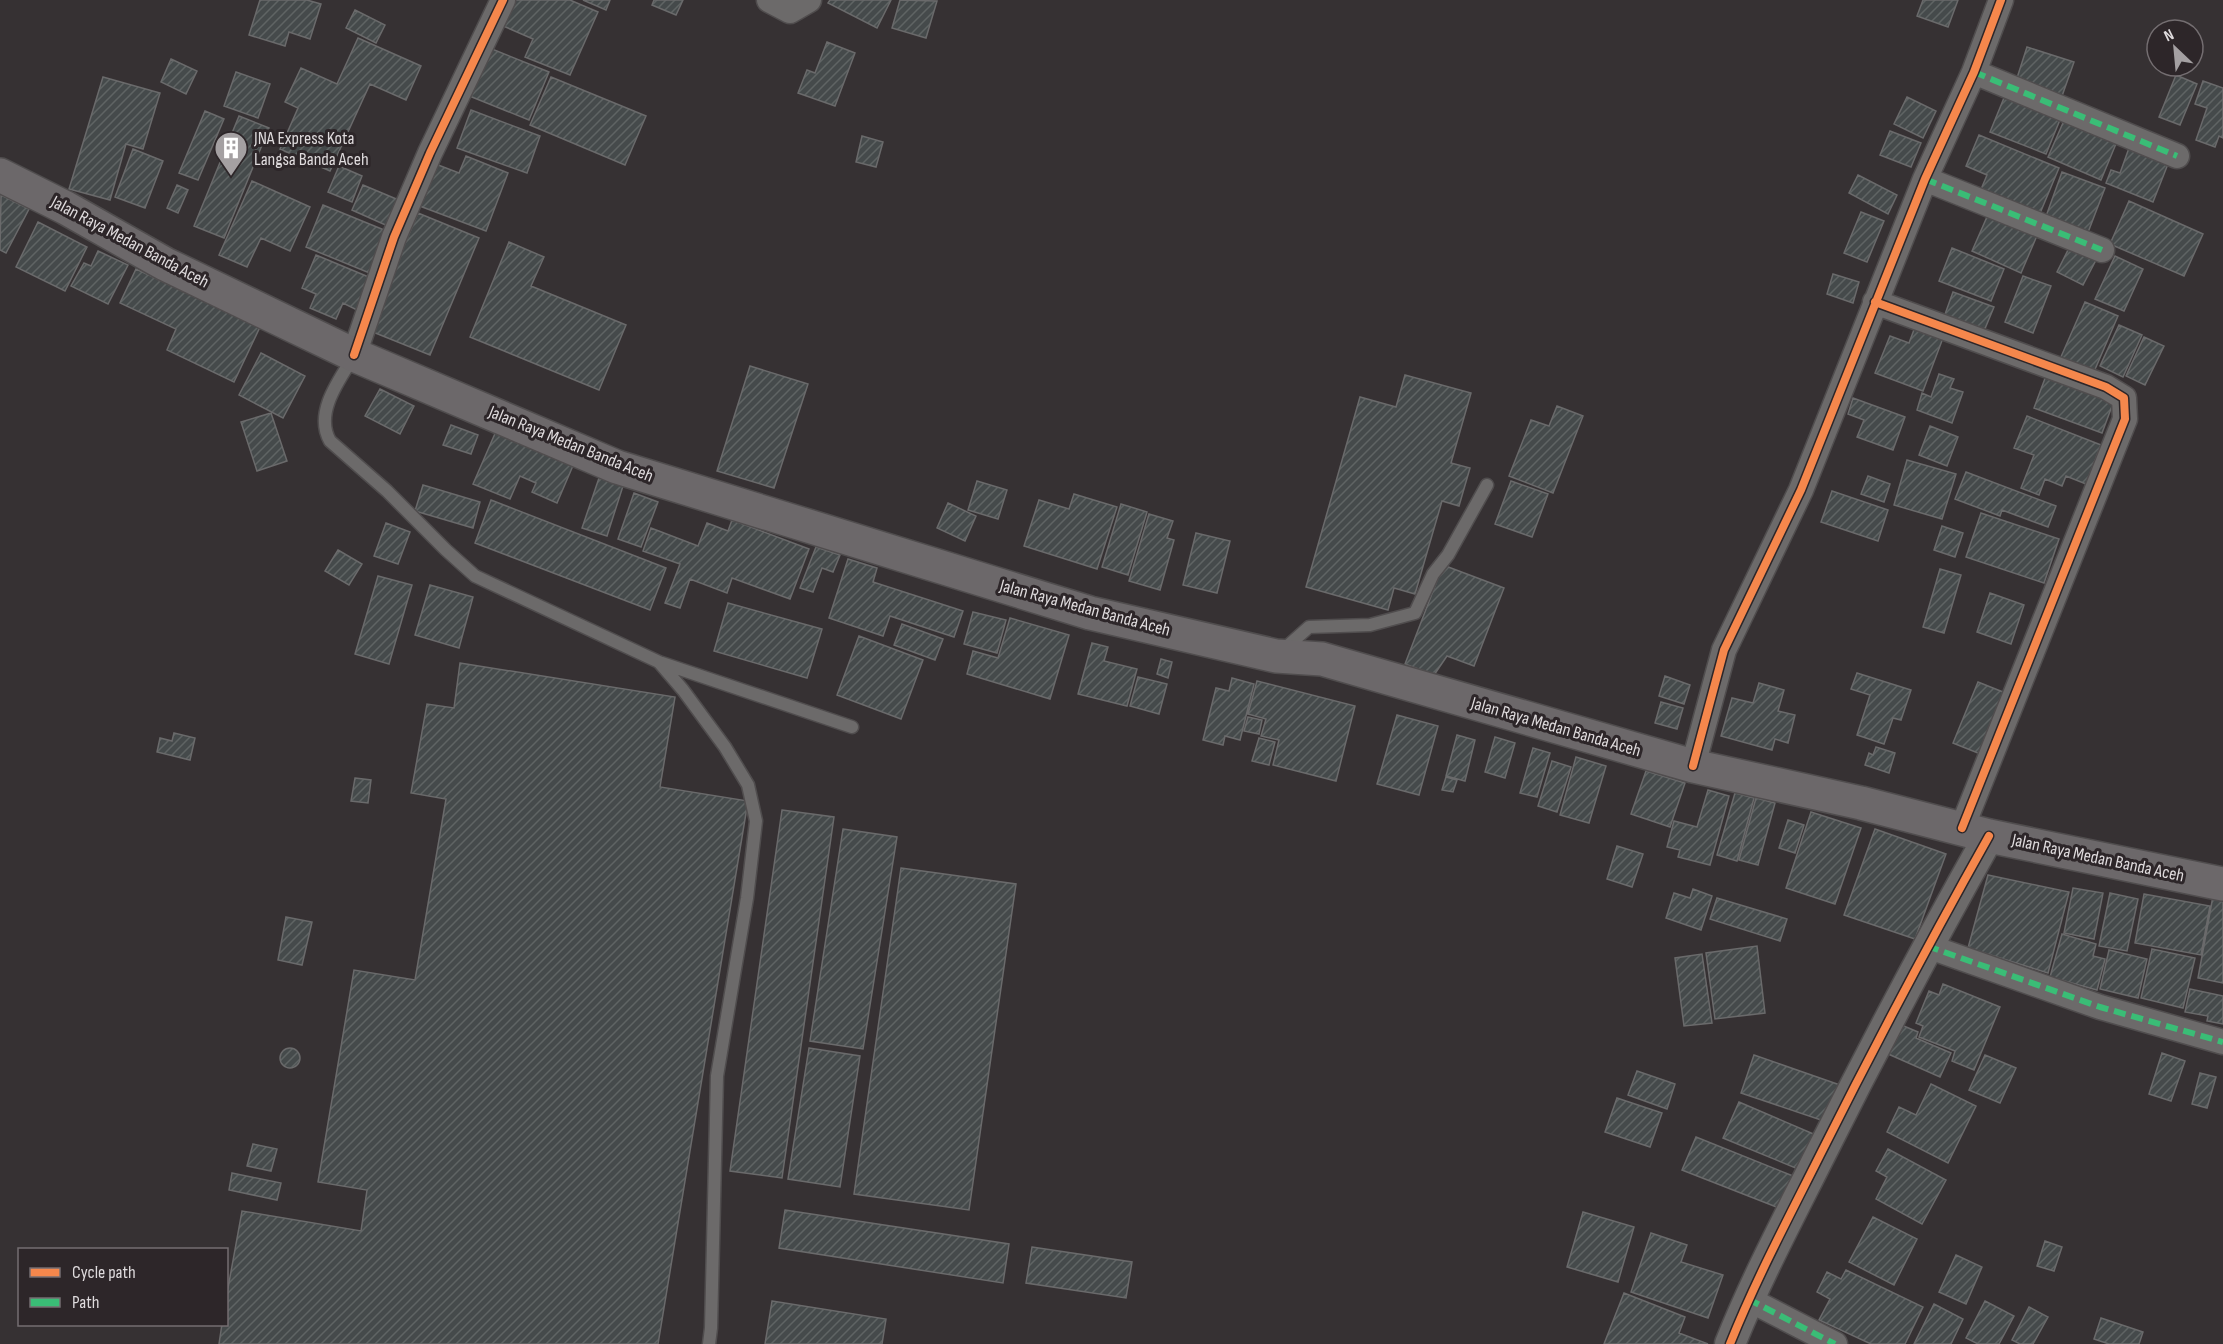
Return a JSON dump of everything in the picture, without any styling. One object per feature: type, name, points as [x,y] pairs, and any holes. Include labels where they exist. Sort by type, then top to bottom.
[{"type":"highway","name":"Jalan Raya Medan Banda Aceh","points":[[0,175],[66,208],[165,264],[354,355],[617,467],[1090,613],[1276,656],[1322,659],[1693,766],[1862,802],[1975,832],[2223,884]]},
{"type":"street","points":[[354,355],[394,237],[430,153],[503,0]]},
{"type":"street","points":[[769,0],[790,11],[809,0]]},
{"type":"street","points":[[1693,766],[1724,650],[1801,490],[1925,179],[1974,72],[2001,0]]},
{"type":"street","points":[[1974,72],[2176,156]]},
{"type":"street","points":[[1925,179],[2102,250]]},
{"type":"street","points":[[1730,1344],[1748,1299],[1927,946],[1975,832],[2125,419],[2124,398],[2106,387],[1875,302]]},
{"type":"street","points":[[1927,946],[2100,1007],[2223,1042]]},
{"type":"street","points":[[1748,1299],[1834,1344]]},
{"type":"lane","points":[[354,355],[338,381],[323,421],[324,431],[330,441],[387,491],[446,550],[476,576],[659,662],[852,727]]},
{"type":"lane","points":[[1276,656],[1309,627],[1370,625],[1415,614],[1433,574],[1448,555],[1487,485]]},
{"type":"lane","points":[[659,662],[725,747],[748,785],[756,821],[747,898],[717,1076],[709,1344]]},
{"type":"building","points":[[260,0],[307,0],[321,4],[310,39],[289,32],[285,46],[249,35]]},
{"type":"building","points":[[512,0],[570,0],[598,12],[570,75],[525,57],[533,39],[501,25]]},
{"type":"building","points":[[583,0],[610,0],[606,10]]},
{"type":"building","points":[[654,0],[683,0],[676,15],[652,5]]},
{"type":"building","points":[[830,0],[891,0],[877,28],[828,3]]},
{"type":"building","points":[[900,0],[937,1],[926,38],[892,28]]},
{"type":"building","points":[[1923,0],[1958,0],[1948,27],[1917,16]]},
{"type":"building","points":[[355,10],[385,25],[376,43],[346,28]]},
{"type":"building","points":[[358,38],[421,66],[406,100],[370,84],[330,171],[280,149],[298,108],[285,102],[301,68],[337,84]]},
{"type":"building","points":[[827,42],[855,53],[835,106],[798,93],[807,70],[815,73]]},
{"type":"building","points":[[487,47],[549,72],[529,120],[467,95]]},
{"type":"building","points":[[2027,47],[2074,62],[2062,96],[2016,81]]},
{"type":"building","points":[[171,59],[197,71],[186,94],[161,82]]},
{"type":"building","points":[[236,72],[270,84],[258,118],[224,106]]},
{"type":"building","points":[[103,77],[160,93],[143,149],[126,144],[110,200],[69,189]]},
{"type":"building","points":[[551,77],[646,116],[625,165],[530,125]]},
{"type":"building","points":[[2175,78],[2183,78],[2197,84],[2180,125],[2159,117]]},
{"type":"building","points":[[2203,81],[2223,88],[2223,138],[2219,136],[2215,147],[2196,140],[2207,108],[2195,104]]},
{"type":"building","points":[[2006,93],[2062,115],[2046,154],[1990,132]]},
{"type":"building","points":[[1907,97],[1936,111],[1923,138],[1894,124]]},
{"type":"building","points":[[471,110],[540,136],[527,173],[457,148]]},
{"type":"building","points":[[205,111],[224,119],[198,180],[179,173]]},
{"type":"building","name":"JNA Express Kota Langsa Banda Aceh","points":[[239,116],[269,128],[224,238],[194,226]]},
{"type":"building","points":[[2066,116],[2118,139],[2101,180],[2048,157]]},
{"type":"building","points":[[1890,131],[1921,143],[1911,167],[1880,155]]},
{"type":"building","points":[[1979,135],[2059,168],[2038,218],[1979,194],[1987,175],[1966,166]]},
{"type":"building","points":[[862,136],[883,142],[876,167],[856,162]]},
{"type":"building","points":[[2129,148],[2168,164],[2153,202],[2106,183],[2111,170],[2120,173]]},
{"type":"building","points":[[133,149],[163,161],[145,208],[115,197]]},
{"type":"building","points":[[466,156],[508,173],[486,231],[417,205],[433,163],[459,173]]},
{"type":"building","points":[[339,166],[362,176],[352,202],[328,192]]},
{"type":"building","points":[[2062,172],[2105,188],[2087,235],[2045,219]]},
{"type":"building","points":[[1858,175],[1897,195],[1888,214],[1849,193]]},
{"type":"building","points":[[252,181],[310,207],[290,251],[261,238],[247,267],[219,255]]},
{"type":"building","points":[[177,185],[188,190],[178,213],[167,208]]},
{"type":"building","points":[[363,185],[401,201],[390,227],[352,210]]},
{"type":"building","points":[[1,195],[29,209],[6,253],[0,250]]},
{"type":"building","points":[[2129,201],[2203,234],[2184,276],[2110,244]]},
{"type":"building","points":[[323,205],[389,232],[372,274],[306,247]]},
{"type":"building","points":[[1990,210],[2039,231],[2021,273],[1972,251]]},
{"type":"building","points":[[1861,212],[1884,221],[1867,262],[1844,253]]},
{"type":"building","points":[[418,213],[479,238],[430,355],[368,330]]},
{"type":"building","points":[[38,222],[87,247],[65,291],[16,267]]},
{"type":"building","points":[[509,242],[544,257],[531,286],[626,325],[599,390],[470,337]]},
{"type":"building","points":[[2070,246],[2097,258],[2083,285],[2057,272]]},
{"type":"building","points":[[1952,248],[2004,269],[1991,301],[1939,281]]},
{"type":"building","points":[[98,251],[128,265],[108,304],[71,286],[84,263],[91,266]]},
{"type":"building","points":[[316,255],[371,278],[357,310],[343,303],[336,319],[310,308],[316,294],[302,288]]},
{"type":"building","points":[[2115,256],[2143,269],[2124,311],[2095,299]]},
{"type":"building","points":[[136,269],[260,327],[234,382],[167,350],[176,329],[120,303]]},
{"type":"building","points":[[1833,274],[1859,282],[1853,303],[1827,294]]},
{"type":"building","points":[[2023,276],[2051,286],[2033,333],[2005,322]]},
{"type":"building","points":[[1953,292],[1994,307],[1984,331],[1944,317]]},
{"type":"building","points":[[2085,302],[2118,316],[2093,374],[2060,359]]},
{"type":"building","points":[[2119,325],[2142,335],[2123,377],[2100,366]]},
{"type":"building","points":[[1915,327],[1943,338],[1923,391],[1875,373],[1890,336],[1909,343]]},
{"type":"building","points":[[2144,337],[2164,346],[2145,385],[2126,376]]},
{"type":"building","points":[[261,353],[305,376],[283,418],[239,395]]},
{"type":"building","points":[[750,366],[808,384],[774,488],[717,471]]},
{"type":"building","points":[[2047,373],[2115,398],[2102,433],[2034,408]]},
{"type":"building","points":[[1939,374],[1954,379],[1950,388],[1963,392],[1952,423],[1917,410],[1922,393],[1931,397]]},
{"type":"building","points":[[1405,375],[1471,393],[1451,463],[1470,468],[1459,506],[1442,501],[1415,594],[1394,588],[1388,610],[1306,587],[1360,397],[1396,407]]},
{"type":"building","points":[[380,389],[414,406],[400,434],[365,416]]},
{"type":"building","points":[[1853,398],[1905,417],[1893,450],[1857,437],[1864,420],[1848,414]]},
{"type":"building","points":[[1557,406],[1583,416],[1553,493],[1509,476],[1531,420],[1549,426]]},
{"type":"building","points":[[271,413],[287,461],[257,471],[241,422]]},
{"type":"building","points":[[2027,416],[2101,445],[2086,484],[2066,476],[2062,486],[2045,479],[2039,495],[2021,488],[2034,455],[2014,448]]},
{"type":"building","points":[[451,425],[478,435],[471,454],[443,445]]},
{"type":"building","points":[[1930,426],[1958,437],[1947,466],[1919,455]]},
{"type":"building","points":[[497,429],[575,461],[557,503],[532,492],[536,483],[520,476],[510,499],[473,484]]},
{"type":"building","points":[[1907,460],[1956,474],[1942,519],[1894,505]]},
{"type":"building","points":[[1966,472],[2056,506],[2048,527],[2002,510],[2000,516],[1955,499]]},
{"type":"building","points":[[1868,476],[1890,484],[1884,502],[1861,494]]},
{"type":"building","points":[[599,478],[623,486],[607,536],[582,528]]},
{"type":"building","points":[[977,481],[1007,490],[998,519],[968,510]]},
{"type":"building","points":[[1511,481],[1548,494],[1532,537],[1495,524]]},
{"type":"building","points":[[423,485],[480,502],[473,528],[415,511]]},
{"type":"building","points":[[1832,491],[1888,510],[1878,541],[1821,522]]},
{"type":"building","points":[[634,493],[658,502],[641,547],[618,539]]},
{"type":"building","points":[[1074,494],[1117,507],[1097,569],[1024,546],[1039,500],[1069,509]]},
{"type":"building","points":[[491,500],[666,568],[650,610],[475,543]]},
{"type":"building","points":[[948,503],[976,516],[965,541],[937,528]]},
{"type":"building","points":[[1121,504],[1147,512],[1128,575],[1102,567]]},
{"type":"building","points":[[1981,513],[2059,539],[2044,583],[1966,557]]},
{"type":"building","points":[[1149,514],[1173,521],[1167,538],[1174,540],[1160,590],[1129,581]]},
{"type":"building","points":[[732,520],[809,549],[790,599],[732,578],[727,593],[690,579],[680,608],[665,603],[680,564],[643,551],[651,528],[698,546],[707,523],[728,531]]},
{"type":"building","points":[[386,523],[410,532],[398,564],[374,556]]},
{"type":"building","points":[[1942,526],[1963,533],[1955,557],[1934,550]]},
{"type":"building","points":[[1196,533],[1230,541],[1217,593],[1183,585]]},
{"type":"building","points":[[816,547],[840,555],[833,572],[822,568],[813,592],[800,588]]},
{"type":"building","points":[[338,550],[362,564],[349,585],[325,571]]},
{"type":"building","points":[[848,559],[877,568],[873,582],[963,611],[954,637],[890,616],[883,636],[829,618]]},
{"type":"building","points":[[1443,565],[1504,588],[1474,666],[1447,656],[1434,675],[1405,664]]},
{"type":"building","points":[[1940,569],[1961,575],[1944,633],[1923,627]]},
{"type":"building","points":[[378,576],[412,585],[389,664],[355,654]]},
{"type":"building","points":[[430,585],[473,597],[459,648],[415,635]]},
{"type":"building","points":[[1990,593],[2024,605],[2011,644],[1977,632]]},
{"type":"building","points":[[728,603],[822,629],[807,678],[714,651]]},
{"type":"building","points":[[973,612],[1006,620],[997,653],[964,644]]},
{"type":"building","points":[[1010,618],[1069,635],[1050,699],[967,674],[973,651],[998,658]]},
{"type":"building","points":[[902,624],[943,639],[935,660],[894,645]]},
{"type":"building","points":[[859,636],[923,660],[901,719],[837,695]]},
{"type":"building","points":[[1092,643],[1108,647],[1104,661],[1137,669],[1127,706],[1078,694]]},
{"type":"building","points":[[1161,659],[1172,662],[1168,678],[1157,674]]},
{"type":"building","points":[[460,663],[675,697],[660,787],[748,801],[658,1344],[219,1344],[222,1326],[228,1326],[228,1288],[242,1211],[361,1231],[367,1190],[318,1182],[354,970],[415,980],[446,799],[411,793],[427,704],[454,708]]},
{"type":"building","points":[[1857,673],[1911,690],[1901,720],[1893,718],[1884,744],[1857,735],[1870,695],[1851,689]]},
{"type":"building","points":[[1665,676],[1690,685],[1684,704],[1659,696]]},
{"type":"building","points":[[1138,677],[1167,684],[1159,714],[1130,706]]},
{"type":"building","points":[[1232,678],[1254,684],[1240,740],[1225,736],[1223,745],[1203,740],[1216,688],[1229,691]]},
{"type":"building","points":[[1257,681],[1355,706],[1336,781],[1273,765],[1279,740],[1261,736],[1266,719],[1248,714]]},
{"type":"building","points":[[1978,682],[2008,694],[1983,755],[1953,743]]},
{"type":"building","points":[[1759,683],[1784,690],[1778,711],[1795,715],[1788,743],[1775,739],[1772,750],[1721,736],[1732,698],[1753,703]]},
{"type":"building","points":[[1661,702],[1683,708],[1677,729],[1655,723]]},
{"type":"building","points":[[1397,715],[1438,726],[1419,795],[1377,784]]},
{"type":"building","points":[[1248,717],[1262,720],[1259,734],[1244,731]]},
{"type":"building","points":[[174,733],[195,738],[190,760],[157,752],[160,738],[172,741]]},
{"type":"building","points":[[1457,735],[1475,740],[1465,781],[1446,776]]},
{"type":"building","points":[[1495,737],[1515,743],[1505,778],[1485,772]]},
{"type":"building","points":[[1259,738],[1275,742],[1269,765],[1252,761]]},
{"type":"building","points":[[1876,747],[1895,753],[1889,773],[1865,765],[1869,753],[1873,755]]},
{"type":"building","points":[[1533,748],[1550,753],[1537,797],[1520,793]]},
{"type":"building","points":[[1576,757],[1606,766],[1589,823],[1560,815]]},
{"type":"building","points":[[1552,761],[1571,767],[1557,812],[1538,806]]},
{"type":"building","points":[[1646,771],[1685,783],[1670,827],[1631,814]]},
{"type":"building","points":[[1446,777],[1457,780],[1453,792],[1442,790]]},
{"type":"building","points":[[355,778],[371,780],[368,803],[351,801]]},
{"type":"building","points":[[1708,790],[1729,796],[1710,865],[1678,857],[1680,850],[1667,847],[1674,821],[1697,827]]},
{"type":"building","points":[[1735,793],[1754,798],[1737,861],[1717,855]]},
{"type":"building","points":[[1756,798],[1775,803],[1758,865],[1739,860]]},
{"type":"building","points":[[782,810],[834,817],[782,1178],[730,1171]]},
{"type":"building","points":[[1811,812],[1861,828],[1835,904],[1786,888]]},
{"type":"building","points":[[1788,820],[1804,825],[1795,853],[1779,848]]},
{"type":"building","points":[[843,829],[897,837],[863,1049],[810,1041]]},
{"type":"building","points":[[1875,829],[1946,854],[1915,939],[1844,915]]},
{"type":"building","points":[[1617,846],[1643,854],[1632,887],[1607,879]]},
{"type":"building","points":[[901,868],[1016,884],[969,1210],[854,1194]]},
{"type":"building","points":[[1988,875],[2069,892],[2048,973],[1968,948]]},
{"type":"building","points":[[2073,888],[2103,893],[2094,939],[2064,933]]},
{"type":"building","points":[[1693,889],[1712,896],[1701,930],[1666,918],[1674,893],[1690,898]]},
{"type":"building","points":[[2110,893],[2138,899],[2127,951],[2099,946]]},
{"type":"building","points":[[2144,894],[2210,906],[2201,955],[2135,943]]},
{"type":"building","points":[[2213,896],[2223,898],[2223,983],[2198,978]]},
{"type":"building","points":[[1717,898],[1787,919],[1780,941],[1710,919]]},
{"type":"building","points":[[286,917],[312,922],[302,965],[278,960]]},
{"type":"building","points":[[2062,934],[2096,944],[2093,956],[2105,959],[2097,990],[2050,977]]},
{"type":"building","points":[[1757,946],[1765,1013],[1715,1019],[1706,953]]},
{"type":"building","points":[[2152,949],[2195,958],[2183,1008],[2141,998]]},
{"type":"building","points":[[2109,950],[2147,959],[2138,998],[2100,989]]},
{"type":"building","points":[[1702,954],[1712,1023],[1684,1026],[1675,958]]},
{"type":"building","points":[[1943,984],[2000,1007],[1974,1070],[1952,1061],[1955,1051],[1919,1037],[1923,1026],[1916,1023],[1929,991],[1939,995]]},
{"type":"building","points":[[2190,989],[2223,996],[2223,1024],[2207,1021],[2208,1016],[2185,1012]]},
{"type":"building","points":[[1899,1024],[1918,1032],[1916,1038],[1951,1053],[1940,1077],[1886,1053]]},
{"type":"building","points":[[290,1048],[297,1051],[300,1058],[297,1065],[290,1068],[283,1065],[280,1058],[283,1051]]},
{"type":"building","points":[[809,1048],[860,1056],[840,1187],[788,1179]]},
{"type":"building","points":[[2162,1053],[2185,1061],[2171,1101],[2149,1094]]},
{"type":"building","points":[[1754,1055],[1840,1085],[1827,1122],[1741,1093]]},
{"type":"building","points":[[1985,1055],[2016,1068],[2000,1103],[1969,1090]]},
{"type":"building","points":[[1637,1071],[1675,1084],[1667,1109],[1628,1095]]},
{"type":"building","points":[[2200,1073],[2216,1077],[2207,1108],[2192,1104]]},
{"type":"building","points":[[1931,1084],[1976,1106],[1948,1163],[1887,1132],[1899,1107],[1916,1115]]},
{"type":"building","points":[[1617,1098],[1662,1113],[1650,1147],[1605,1132]]},
{"type":"building","points":[[1739,1102],[1818,1136],[1803,1171],[1723,1138]]},
{"type":"building","points":[[1696,1137],[1793,1176],[1779,1208],[1682,1170]]},
{"type":"building","points":[[253,1144],[277,1149],[271,1171],[247,1166]]},
{"type":"building","points":[[1888,1149],[1946,1180],[1922,1224],[1876,1199],[1887,1177],[1876,1171]]},
{"type":"building","points":[[232,1173],[281,1183],[277,1200],[229,1190]]},
{"type":"building","points":[[785,1210],[1009,1244],[1003,1283],[779,1248]]},
{"type":"building","points":[[1583,1212],[1634,1227],[1618,1282],[1567,1267]]},
{"type":"building","points":[[1873,1217],[1917,1239],[1894,1285],[1849,1262]]},
{"type":"building","points":[[1651,1233],[1687,1245],[1681,1262],[1723,1275],[1708,1318],[1631,1292]]},
{"type":"building","points":[[2045,1241],[2062,1247],[2054,1271],[2037,1266]]},
{"type":"building","points":[[1032,1247],[1132,1262],[1126,1298],[1026,1283]]},
{"type":"building","points":[[1956,1255],[1982,1267],[1966,1304],[1939,1292]]},
{"type":"building","points":[[1846,1270],[1923,1307],[1905,1344],[1871,1344],[1819,1320],[1830,1299],[1817,1292],[1827,1272],[1841,1279]]},
{"type":"building","points":[[1624,1293],[1685,1317],[1679,1333],[1708,1344],[1604,1344]]},
{"type":"building","points":[[772,1301],[886,1319],[882,1344],[765,1344]]},
{"type":"building","points":[[1985,1301],[2014,1316],[1999,1344],[1978,1344],[1966,1338]]},
{"type":"building","points":[[1934,1304],[1963,1319],[1951,1344],[1914,1344]]},
{"type":"building","points":[[2029,1307],[2048,1317],[2033,1344],[2020,1344],[2012,1340]]},
{"type":"building","points":[[2101,1318],[2143,1332],[2139,1344],[2109,1344],[2094,1339]]},
{"type":"marked path","points":[[1974,72],[2177,156]]},
{"type":"marked path","points":[[1925,179],[2102,250]]},
{"type":"marked path","points":[[1927,946],[2100,1007],[2223,1042]]},
{"type":"marked path","points":[[1748,1299],[1835,1344]]},
{"type":"cycle path","points":[[354,355],[394,237],[430,153],[503,0]]},
{"type":"cycle path","points":[[1693,766],[1724,650],[1801,490],[1925,179],[1974,72],[2001,0]]},
{"type":"cycle path","points":[[1875,302],[2106,387],[2124,398],[2125,419],[1962,828]]},
{"type":"cycle path","points":[[1730,1344],[1762,1272],[1840,1115],[1989,836]]},
{"type":"place","name":"JNA Express Kota Langsa Banda Aceh","points":[[231,177]]}]
